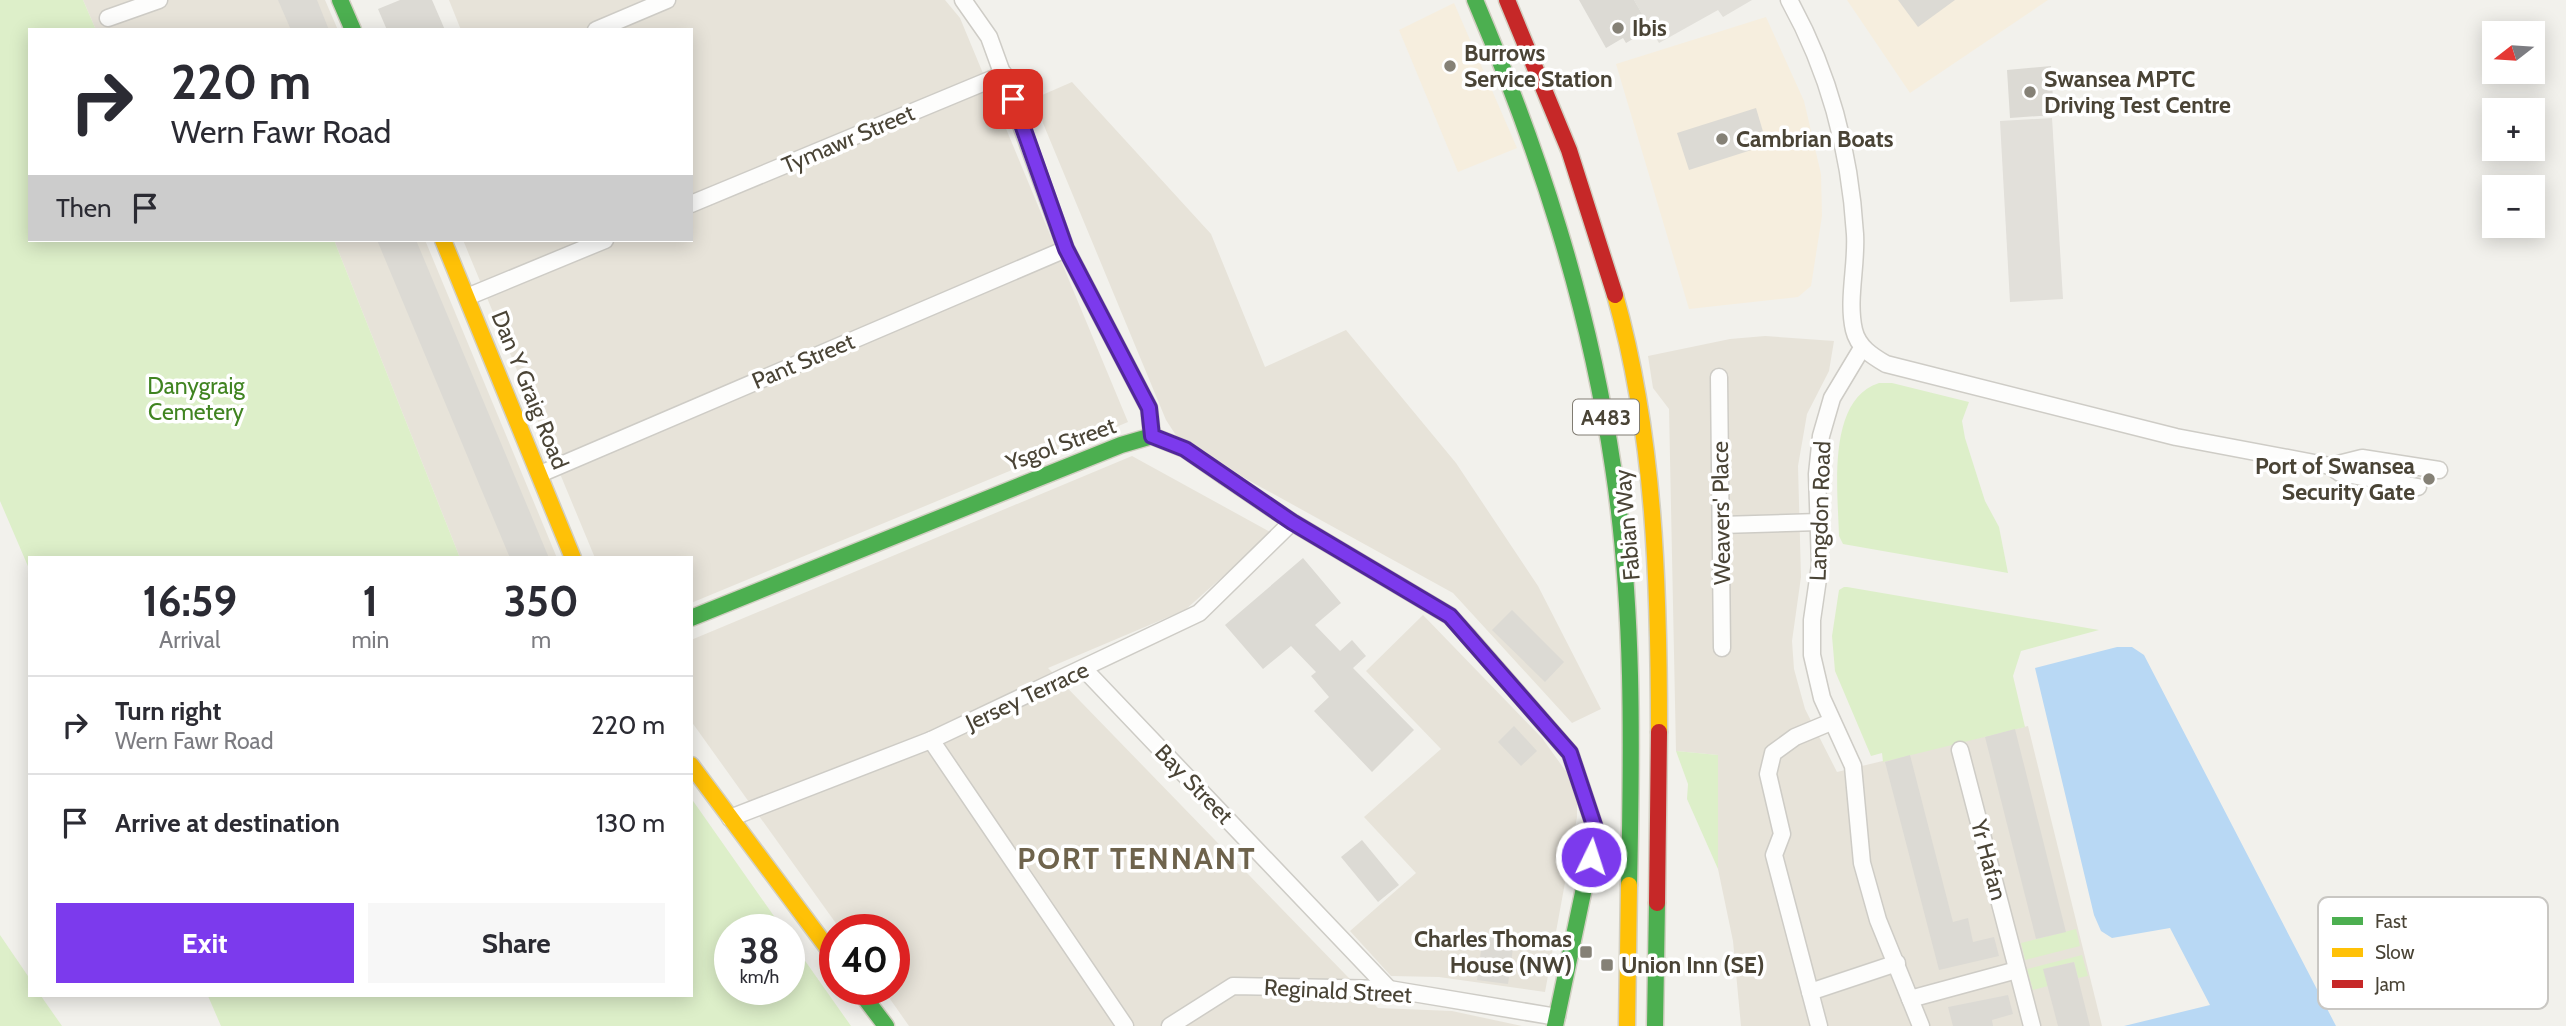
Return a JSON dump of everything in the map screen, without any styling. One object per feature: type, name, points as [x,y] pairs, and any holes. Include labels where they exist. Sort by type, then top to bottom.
[{"type":"main road","points":[[340,0],[352,28]]},
{"type":"main road","name":"Fabian Way","points":[[1475,0],[1534,142],[1564,233],[1588,325],[1610,440],[1622,538],[1629,658],[1627,1026]]},
{"type":"main road","name":"Fabian Way","points":[[1507,0],[1563,128],[1591,212],[1615,297],[1639,410],[1653,527],[1657,609],[1655,1026]]},
{"type":"main road","name":"Dan Y Graig Road","points":[[444,242],[572,556]]},
{"type":"main road","name":"Ysgol Street","points":[[693,617],[1038,476],[1152,436],[1185,449],[1292,522],[1450,616],[1570,753],[1596,831],[1556,1021]]},
{"type":"main road","points":[[693,768],[819,937]]},
{"type":"main road","points":[[870,1005],[886,1026]]},
{"type":"street","points":[[108,19],[159,0]]},
{"type":"street","points":[[601,28],[667,0]]},
{"type":"street","points":[[963,0],[989,37],[1066,249],[1149,408],[1152,436]]},
{"type":"street","points":[[1788,0],[1805,29],[1829,90],[1846,155],[1855,236],[1854,332],[1862,348],[1886,364],[2036,404],[2176,437],[2330,466],[2340,473],[2418,487]]},
{"type":"street","name":"Tymawr Street","points":[[693,203],[1004,74]]},
{"type":"street","points":[[467,297],[600,242]]},
{"type":"street","name":"Pant Street","points":[[540,474],[1066,249]]},
{"type":"street","name":"Langdon Road","points":[[1862,348],[1832,398],[1821,436],[1817,474],[1820,565],[1812,620],[1812,655],[1831,723],[1853,766],[1862,863],[1878,920],[1921,1026]]},
{"type":"street","name":"Weavers' Place","points":[[1718,377],[1722,648]]},
{"type":"street","points":[[2330,466],[2362,458],[2439,470]]},
{"type":"street","name":"Jersey Terrace","points":[[730,818],[931,740],[1085,670],[1199,613],[1292,522]]},
{"type":"street","points":[[1721,525],[1819,522]]},
{"type":"street","name":"Bay Street","points":[[1085,670],[1389,989]]},
{"type":"street","points":[[1819,1026],[1774,855],[1782,834],[1768,774],[1773,753],[1795,737],[1831,723]]},
{"type":"street","points":[[931,740],[1125,1026]]},
{"type":"street","name":"Yr Hafan","points":[[1961,750],[2032,1026]]},
{"type":"street","points":[[1810,992],[1896,963]]},
{"type":"street","points":[[1910,999],[2017,970]]},
{"type":"street","name":"Reginald Street","points":[[1170,1026],[1233,986],[1389,989],[1556,1021]]},
{"type":"shaded area","points":[[83,0],[325,0],[337,28],[95,28]]},
{"type":"shaded area","points":[[449,0],[945,0],[960,18],[1128,422],[693,602],[693,556],[594,556],[464,242],[693,242],[693,28],[460,28]]},
{"type":"shaded area","points":[[1634,0],[1752,0],[1723,17],[1718,10],[1659,43]]},
{"type":"shaded area","points":[[1847,0],[2048,0],[1910,93]]},
{"type":"shaded area","points":[[1454,3],[1517,148],[1458,172],[1399,30]]},
{"type":"shaded area","points":[[1766,17],[1804,101],[1821,174],[1822,216],[1811,286],[1798,297],[1689,309],[1616,64]]},
{"type":"shaded area","points":[[1072,82],[1211,234],[1265,367],[1346,330],[1456,463],[1538,586],[1601,709],[1572,723],[1453,593],[1181,443],[1166,420],[1033,99]]},
{"type":"shaded area","points":[[2052,118],[2063,299],[2010,302],[2000,121]]},
{"type":"shaded area","points":[[335,242],[426,242],[556,556],[459,556]]},
{"type":"shaded area","points":[[1765,336],[1834,341],[1829,371],[1807,414],[1798,466],[1801,577],[1792,641],[1794,669],[1805,709],[1837,772],[2028,726],[2102,1026],[1741,1026],[1733,941],[1718,869],[1718,755],[1676,751],[1669,409],[1653,388],[1648,356],[1730,339]]},
{"type":"shaded area","points":[[1132,456],[1272,533],[1185,610],[1048,668],[1378,1008],[1452,1011],[1522,1026],[909,1026],[894,1005],[910,1005],[910,914],[829,914],[693,724],[693,639]]},
{"type":"shaded area","points":[[1423,615],[1542,738],[1570,777],[1577,793],[1577,817],[1545,992],[1439,977],[1391,976],[1350,931],[1416,873],[1364,817],[1441,749],[1366,671]]},
{"type":"green space","name":"Danygraig Cemetery","points":[[0,0],[83,0],[95,28],[28,28],[28,242],[335,242],[459,556],[28,556],[28,566],[0,501]]},
{"type":"green space","points":[[1879,383],[1892,383],[1969,402],[1962,421],[1965,438],[1985,501],[1999,527],[2008,573],[1843,544],[1839,536],[1837,473],[1843,427],[1850,408],[1862,393]]},
{"type":"green space","points":[[1844,587],[2099,630],[2021,651],[2013,676],[2025,727],[1883,762],[1882,753],[1871,756],[1835,671],[1832,636],[1839,590]]},
{"type":"green space","points":[[1676,751],[1718,755],[1718,869],[1687,799],[1688,784]]},
{"type":"green space","points":[[693,801],[772,914],[714,914],[714,1005],[805,1005],[805,961],[819,981],[819,1005],[836,1005],[851,1026],[221,1026],[208,997],[693,997]]},
{"type":"green space","points":[[2076,929],[2080,946],[2025,960],[2021,943]]},
{"type":"green space","points":[[0,935],[28,976],[28,997],[42,997],[62,1026],[0,1026]]},
{"type":"green space","points":[[2082,955],[2088,976],[2078,978],[2074,962],[2044,969],[2048,986],[2033,990],[2027,969]]},
{"type":"water","points":[[2117,647],[2132,647],[2144,655],[2318,991],[2318,1009],[2327,1009],[2336,1026],[2124,1026],[2210,1005],[2170,928],[2112,938],[2101,931],[2094,915],[2035,668]]},
{"type":"building","points":[[278,0],[317,0],[328,28],[290,28]]},
{"type":"building","points":[[400,0],[432,0],[444,28],[386,28],[378,9]]},
{"type":"building","name":"Ibis","points":[[1579,0],[1634,0],[1645,19],[1638,23],[1643,33],[1626,43],[1623,38],[1606,48]]},
{"type":"building","points":[[1898,0],[1955,0],[1918,27]]},
{"type":"building","name":"Swansea MPTC Driving Test Centre","points":[[2051,66],[2054,115],[2010,118],[2007,70]]},
{"type":"building","name":"Cambrian Boats","points":[[1756,108],[1767,145],[1689,170],[1677,133]]},
{"type":"building","points":[[378,242],[417,242],[548,556],[509,556]]},
{"type":"building","points":[[1303,558],[1341,603],[1315,625],[1340,651],[1352,640],[1366,656],[1353,668],[1414,730],[1372,772],[1314,711],[1329,697],[1311,676],[1316,672],[1291,646],[1263,669],[1225,625]]},
{"type":"building","points":[[1512,610],[1564,662],[1545,682],[1492,630]]},
{"type":"building","points":[[1514,726],[1537,751],[1521,766],[1498,742]]},
{"type":"building","points":[[2015,729],[2066,932],[2036,939],[1985,737]]},
{"type":"building","points":[[1910,755],[1953,922],[1968,918],[1973,942],[1994,937],[1999,956],[1939,970],[1885,762]]},
{"type":"building","points":[[1362,840],[1399,885],[1378,902],[1341,857]]},
{"type":"building","points":[[1483,936],[1514,941],[1508,984],[1477,980]]},
{"type":"building","points":[[2074,962],[2090,1026],[2058,1026],[2043,969]]},
{"type":"building","points":[[2008,995],[2013,1014],[1992,1020],[1993,1026],[1953,1026],[1948,1007]]},
{"type":"traffic: fast","points":[[340,0],[352,28]]},
{"type":"traffic: fast","points":[[1475,0],[1520,114],[1559,229],[1576,287],[1603,406],[1620,519],[1628,623],[1631,728],[1629,885]]},
{"type":"traffic: fast","points":[[693,617],[1121,445],[1152,436],[1185,449],[1224,476]]},
{"type":"traffic: fast","points":[[1468,636],[1570,753],[1596,831],[1555,1026]]},
{"type":"traffic: fast","points":[[1655,1026],[1657,903]]},
{"type":"traffic: fast","points":[[870,1005],[886,1026]]},
{"type":"traffic: slow","points":[[444,242],[572,556]]},
{"type":"traffic: slow","points":[[1615,295],[1639,402],[1652,512],[1658,622],[1659,732]]},
{"type":"traffic: slow","points":[[1224,476],[1292,522],[1450,616],[1468,636]]},
{"type":"traffic: slow","points":[[693,768],[819,937]]},
{"type":"traffic: slow","points":[[1627,1026],[1629,885]]},
{"type":"traffic: jam","points":[[1507,0],[1569,150],[1615,295]]},
{"type":"traffic: jam","points":[[1657,903],[1659,732]]},
{"type":"place","name":"Ibis","points":[[1618,28]]},
{"type":"place","name":"Burrows Service Station","points":[[1450,66]]},
{"type":"place","name":"Swansea MPTC Driving Test Centre","points":[[2030,92]]},
{"type":"place","name":"Cambrian Boats","points":[[1722,139]]},
{"type":"place","name":"Port of Swansea Security Gate","points":[[2429,479]]},
{"type":"place","name":"Charles Thomas House (NW)","points":[[1586,952]]},
{"type":"place","name":"Union Inn (SE)","points":[[1607,965]]},
{"type":"district","name":"PORT TENNANT","points":[[1137,858]]},
{"type":"route","points":[[1013,99],[1066,249],[1149,408],[1152,436],[1185,449],[1292,522],[1450,616],[1570,753],[1596,831],[1591,857]]}]
